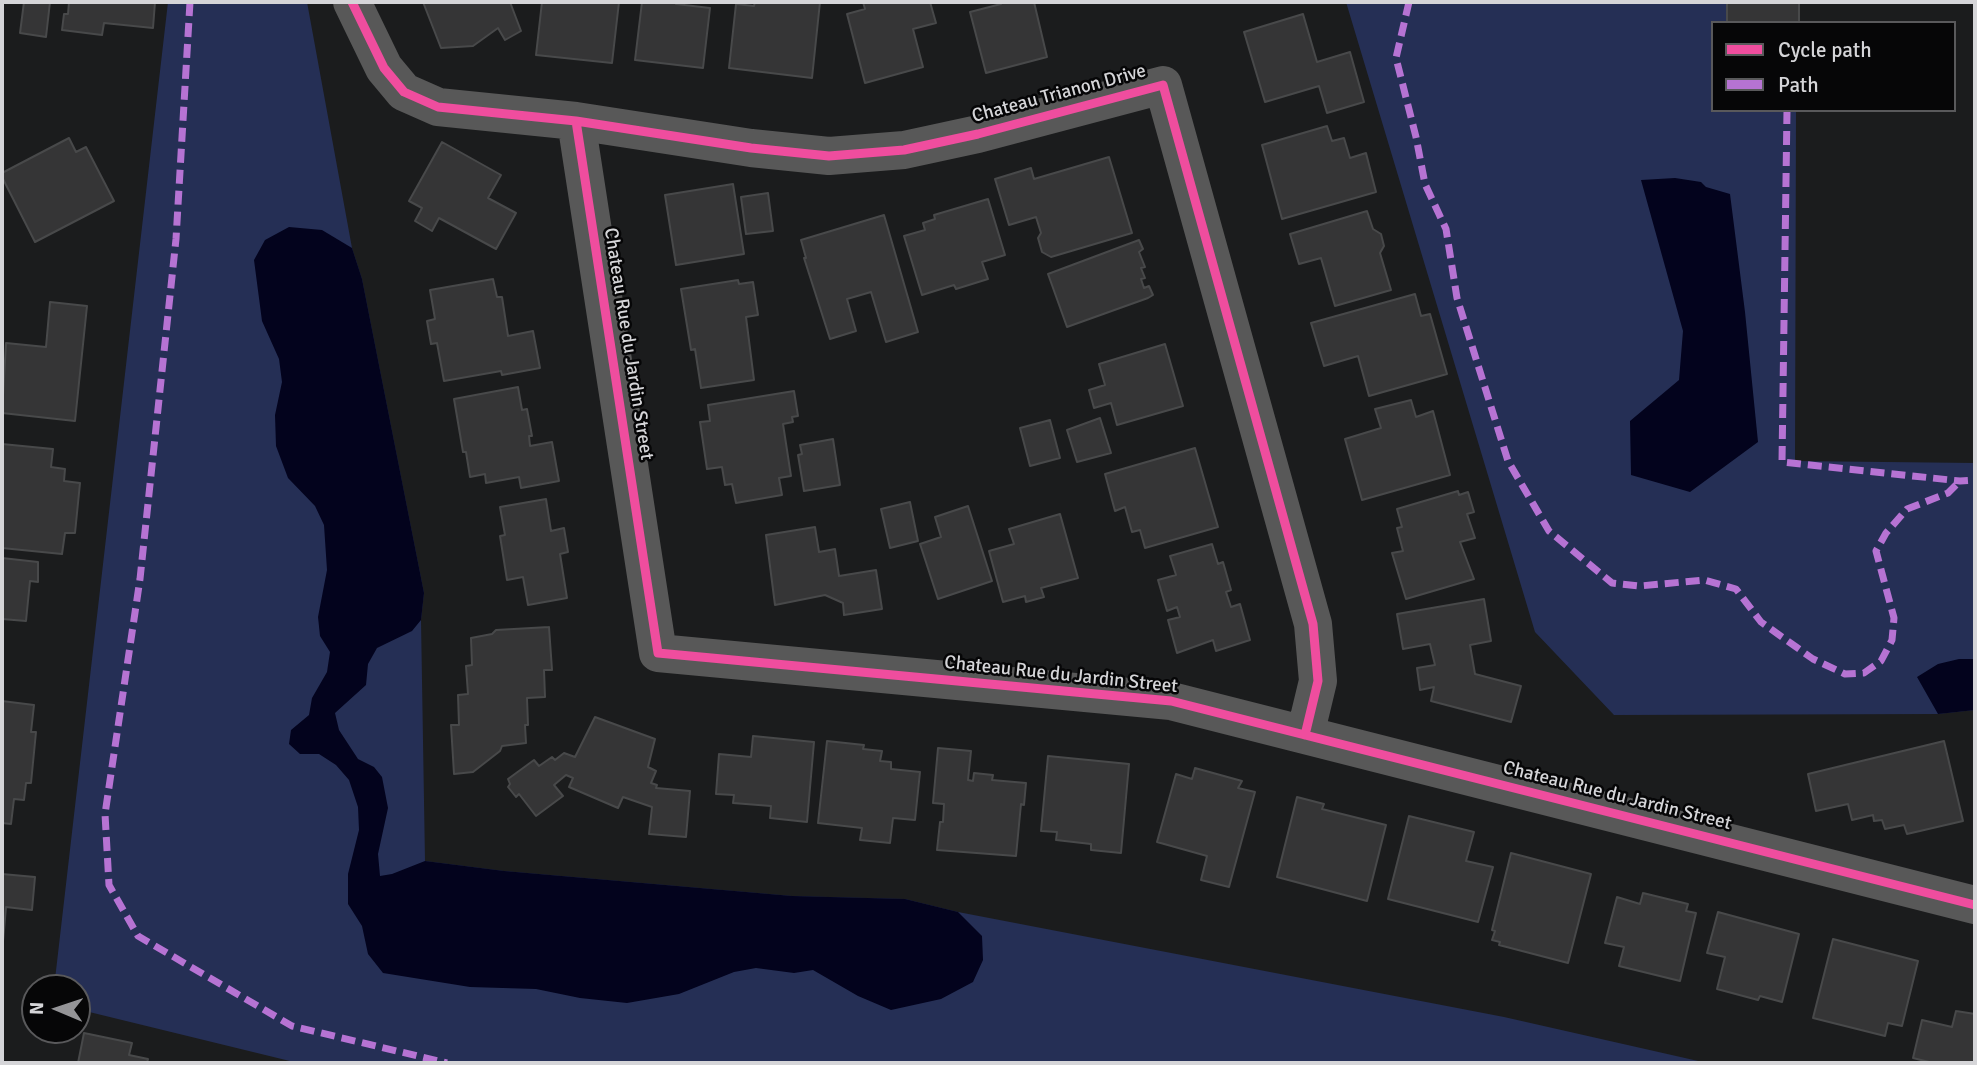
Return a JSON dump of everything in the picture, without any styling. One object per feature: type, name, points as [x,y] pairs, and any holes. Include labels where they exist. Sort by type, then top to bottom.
[{"type":"street","name":"Chateau Trianon Drive","points":[[352,2],[384,68],[404,92],[439,107],[576,121],[751,148],[829,156],[904,150],[978,134],[1163,85],[1313,624],[1318,681],[1305,735]]},
{"type":"street","name":"Chateau Rue du Jardin Street","points":[[576,121],[658,653],[1171,701],[1975,905]]},
{"type":"shaded area","points":[[168,2],[307,2],[352,248],[362,279],[424,593],[421,620],[425,861],[504,871],[792,896],[905,899],[958,912],[1504,1017],[1707,1063],[298,1063],[91,1012],[91,974],[56,974]]},
{"type":"shaded area","points":[[1346,2],[1796,2],[1796,21],[1711,21],[1711,112],[1796,112],[1795,461],[1975,463],[1975,710],[1938,714],[1614,715],[1535,632]]},
{"type":"shaded area","points":[[1675,178],[1701,182],[1706,187],[1730,194],[1758,442],[1690,492],[1631,475],[1630,421],[1679,380],[1683,331],[1641,180]]},
{"type":"shaded area","points":[[289,227],[322,230],[352,248],[362,279],[424,593],[421,620],[412,631],[377,648],[368,664],[366,685],[335,713],[339,730],[358,759],[374,767],[382,777],[388,808],[378,854],[380,876],[425,861],[504,871],[792,896],[905,899],[958,912],[982,936],[983,960],[973,982],[941,999],[891,1010],[858,996],[813,970],[794,973],[756,968],[734,972],[679,994],[627,1003],[580,998],[536,989],[470,987],[383,973],[368,954],[362,926],[348,904],[348,874],[359,830],[358,807],[349,780],[336,765],[319,754],[300,754],[289,744],[291,730],[309,715],[312,698],[327,672],[330,652],[320,636],[318,617],[327,570],[324,525],[315,506],[288,478],[276,446],[275,415],[282,382],[279,359],[262,321],[254,260],[265,240]]},
{"type":"shaded area","points":[[1959,659],[1975,659],[1975,710],[1938,714],[1917,677],[1938,664]]},
{"type":"building","points":[[24,2],[50,2],[46,37],[20,33]]},
{"type":"building","points":[[69,2],[155,2],[153,28],[104,23],[102,35],[62,30]]},
{"type":"building","points":[[423,2],[510,2],[521,31],[505,40],[498,28],[473,46],[441,48]]},
{"type":"building","points":[[542,2],[619,2],[612,63],[536,55]]},
{"type":"building","points":[[642,2],[677,2],[676,4],[710,8],[703,68],[635,60]]},
{"type":"building","points":[[755,2],[820,2],[812,78],[729,68],[736,4],[754,6]]},
{"type":"building","points":[[863,2],[930,2],[936,23],[913,29],[923,67],[865,83],[847,14],[865,9]]},
{"type":"building","points":[[1001,2],[1034,2],[1047,57],[986,73],[970,12]]},
{"type":"building","points":[[1727,2],[1799,2],[1799,21],[1727,21]]},
{"type":"building","points":[[1303,14],[1317,62],[1350,52],[1364,102],[1327,113],[1319,86],[1265,102],[1244,32]]},
{"type":"building","points":[[1327,126],[1332,141],[1344,138],[1350,158],[1366,153],[1376,192],[1282,219],[1262,145]]},
{"type":"building","points":[[69,138],[76,152],[86,147],[114,201],[35,242],[2,173]]},
{"type":"building","points":[[442,142],[501,175],[488,198],[516,213],[496,249],[439,218],[432,231],[415,221],[422,208],[409,201]]},
{"type":"building","points":[[1109,157],[1132,233],[1051,257],[1042,252],[1038,238],[1041,233],[1036,217],[1009,225],[995,179],[1031,168],[1034,179]]},
{"type":"building","points":[[733,184],[744,254],[676,265],[665,195]]},
{"type":"building","points":[[768,193],[773,231],[746,234],[741,197]]},
{"type":"building","points":[[988,199],[1005,255],[982,262],[988,279],[956,289],[954,285],[922,295],[904,236],[925,230],[923,223],[935,219],[934,215]]},
{"type":"building","points":[[1367,211],[1373,229],[1381,234],[1384,246],[1380,253],[1391,290],[1335,306],[1321,258],[1299,264],[1290,234]]},
{"type":"building","points":[[884,215],[918,332],[886,342],[871,292],[847,299],[856,331],[830,339],[804,258],[801,240]]},
{"type":"building","points":[[1139,240],[1143,249],[1139,252],[1145,267],[1141,268],[1145,278],[1141,279],[1144,288],[1149,286],[1153,295],[1067,327],[1048,274]]},
{"type":"building","points":[[493,279],[497,297],[502,297],[508,336],[533,331],[540,368],[502,375],[501,371],[444,381],[437,343],[431,344],[427,321],[435,319],[430,290]]},
{"type":"building","points":[[738,280],[739,284],[753,282],[758,315],[746,317],[754,380],[701,388],[695,349],[691,350],[681,289]]},
{"type":"building","points":[[1415,294],[1421,316],[1430,314],[1447,374],[1369,396],[1358,356],[1324,366],[1311,323]]},
{"type":"building","points":[[50,302],[87,306],[75,421],[2,413],[6,343],[46,347]]},
{"type":"building","points":[[1165,344],[1183,406],[1117,425],[1111,403],[1094,408],[1089,390],[1105,385],[1099,364]]},
{"type":"building","points":[[518,387],[522,410],[527,409],[532,436],[529,436],[530,446],[552,442],[559,481],[521,488],[519,477],[486,483],[485,474],[470,477],[454,399]]},
{"type":"building","points":[[794,391],[798,416],[792,417],[793,422],[783,424],[791,476],[779,478],[782,495],[736,503],[732,484],[725,485],[722,467],[707,469],[700,422],[710,421],[708,405]]},
{"type":"building","points":[[1411,400],[1416,417],[1433,411],[1450,475],[1362,500],[1345,439],[1381,428],[1375,409]]},
{"type":"building","points":[[1100,418],[1111,453],[1077,462],[1067,430]]},
{"type":"building","points":[[1050,420],[1060,458],[1030,466],[1020,428]]},
{"type":"building","points":[[833,439],[840,485],[804,491],[798,455],[802,454],[800,445]]},
{"type":"building","points":[[2,444],[53,449],[51,467],[65,469],[64,481],[80,483],[75,533],[65,533],[62,554],[2,548]]},
{"type":"building","points":[[1195,448],[1218,527],[1145,548],[1140,530],[1132,532],[1125,507],[1115,511],[1105,474]]},
{"type":"building","points":[[1458,491],[1459,495],[1468,492],[1474,512],[1467,514],[1475,538],[1460,542],[1474,579],[1406,599],[1392,553],[1403,551],[1397,528],[1402,527],[1397,509]]},
{"type":"building","points":[[546,499],[551,531],[564,528],[568,552],[560,554],[567,598],[528,605],[523,577],[507,580],[500,536],[505,535],[500,507]]},
{"type":"building","points":[[910,502],[918,541],[890,548],[881,509]]},
{"type":"building","points":[[968,506],[992,581],[938,599],[920,544],[941,537],[935,517]]},
{"type":"building","points":[[1060,514],[1078,578],[1041,588],[1044,597],[1026,602],[1025,596],[1003,602],[989,551],[1014,544],[1009,529]]},
{"type":"building","points":[[815,527],[819,552],[835,549],[839,576],[876,570],[882,609],[844,615],[843,603],[825,595],[775,605],[766,535]]},
{"type":"building","points":[[1212,544],[1218,564],[1223,562],[1231,590],[1226,592],[1231,607],[1240,604],[1250,640],[1216,651],[1213,640],[1177,653],[1168,620],[1180,617],[1177,607],[1167,611],[1158,580],[1176,575],[1170,556]]},
{"type":"building","points":[[2,558],[38,562],[38,582],[30,581],[26,621],[2,619]]},
{"type":"building","points":[[1484,599],[1491,641],[1470,645],[1475,674],[1521,686],[1511,722],[1431,701],[1434,687],[1420,690],[1417,668],[1435,665],[1430,644],[1403,649],[1397,614]]},
{"type":"building","points":[[549,627],[552,670],[544,670],[545,697],[527,698],[526,743],[502,746],[500,751],[473,772],[454,774],[451,725],[459,725],[458,695],[468,694],[466,666],[472,665],[471,638],[492,634],[496,630]]},
{"type":"building","points":[[2,701],[34,705],[31,732],[36,732],[31,783],[26,783],[24,800],[14,799],[11,824],[2,823]]},
{"type":"building","points":[[595,717],[655,739],[648,767],[656,771],[651,783],[657,785],[656,788],[690,791],[686,837],[649,834],[652,807],[623,797],[618,808],[569,787],[573,778],[566,775],[554,785],[563,796],[536,816],[519,794],[516,797],[508,787],[508,779],[534,760],[539,766],[564,753],[575,757]]},
{"type":"building","points":[[753,736],[814,742],[807,822],[770,818],[771,806],[733,803],[734,795],[716,794],[719,754],[751,757]]},
{"type":"building","points":[[827,741],[864,745],[863,749],[882,751],[880,761],[891,762],[891,769],[920,772],[915,820],[893,818],[890,843],[860,840],[862,828],[818,823]]},
{"type":"building","points":[[1944,741],[1963,821],[1907,834],[1904,825],[1885,829],[1882,820],[1874,821],[1873,815],[1852,820],[1848,804],[1816,811],[1808,774]]},
{"type":"building","points":[[938,748],[971,751],[968,780],[973,781],[974,773],[993,775],[992,780],[1026,783],[1024,805],[1021,804],[1016,856],[937,850],[944,804],[933,803]]},
{"type":"building","points":[[1048,756],[1129,764],[1121,853],[1091,850],[1091,844],[1056,840],[1057,832],[1041,831]]},
{"type":"building","points":[[1195,768],[1242,781],[1238,788],[1255,792],[1229,887],[1201,880],[1207,856],[1157,842],[1176,774],[1192,779]]},
{"type":"building","points":[[1297,797],[1324,804],[1322,809],[1386,825],[1367,901],[1277,877]]},
{"type":"building","points":[[1409,816],[1474,832],[1466,861],[1493,867],[1478,922],[1388,899]]},
{"type":"building","points":[[1511,853],[1591,874],[1568,963],[1499,945],[1500,942],[1492,940],[1495,931],[1492,930]]},
{"type":"building","points":[[2,874],[35,877],[32,910],[6,907],[2,953]]},
{"type":"building","points":[[1643,893],[1688,904],[1686,911],[1696,913],[1680,981],[1619,966],[1624,947],[1605,943],[1617,897],[1640,904]]},
{"type":"building","points":[[1718,912],[1799,934],[1782,1002],[1760,996],[1758,1000],[1717,989],[1725,957],[1707,953]]},
{"type":"building","points":[[1833,939],[1918,961],[1902,1026],[1888,1023],[1885,1036],[1813,1018]]},
{"type":"building","points":[[1956,1011],[1975,1014],[1975,1063],[1933,1063],[1913,1058],[1922,1020],[1952,1027]]},
{"type":"building","points":[[91,1034],[132,1043],[129,1055],[148,1059],[147,1063],[78,1063],[82,1044],[91,1044]]},
{"type":"marked path","points":[[190,2],[176,239],[140,579],[105,814],[109,885],[138,936],[292,1026],[447,1063]]},
{"type":"marked path","points":[[1409,2],[1396,58],[1425,184],[1446,229],[1457,298],[1508,461],[1549,531],[1612,583],[1640,586],[1704,580],[1736,589],[1761,622],[1813,659],[1845,674],[1864,673],[1881,661],[1892,640],[1894,618],[1876,551],[1886,533],[1907,509],[1948,493],[1960,481]]},
{"type":"marked path","points":[[1787,112],[1782,462],[1960,481],[1975,480]]},
{"type":"cycle path","points":[[352,2],[384,68],[404,92],[438,107],[576,121],[751,148],[829,156],[904,150],[978,134],[1163,85],[1313,624],[1318,681],[1305,735]]},
{"type":"cycle path","points":[[576,121],[658,653],[1171,701],[1975,905]]}]
